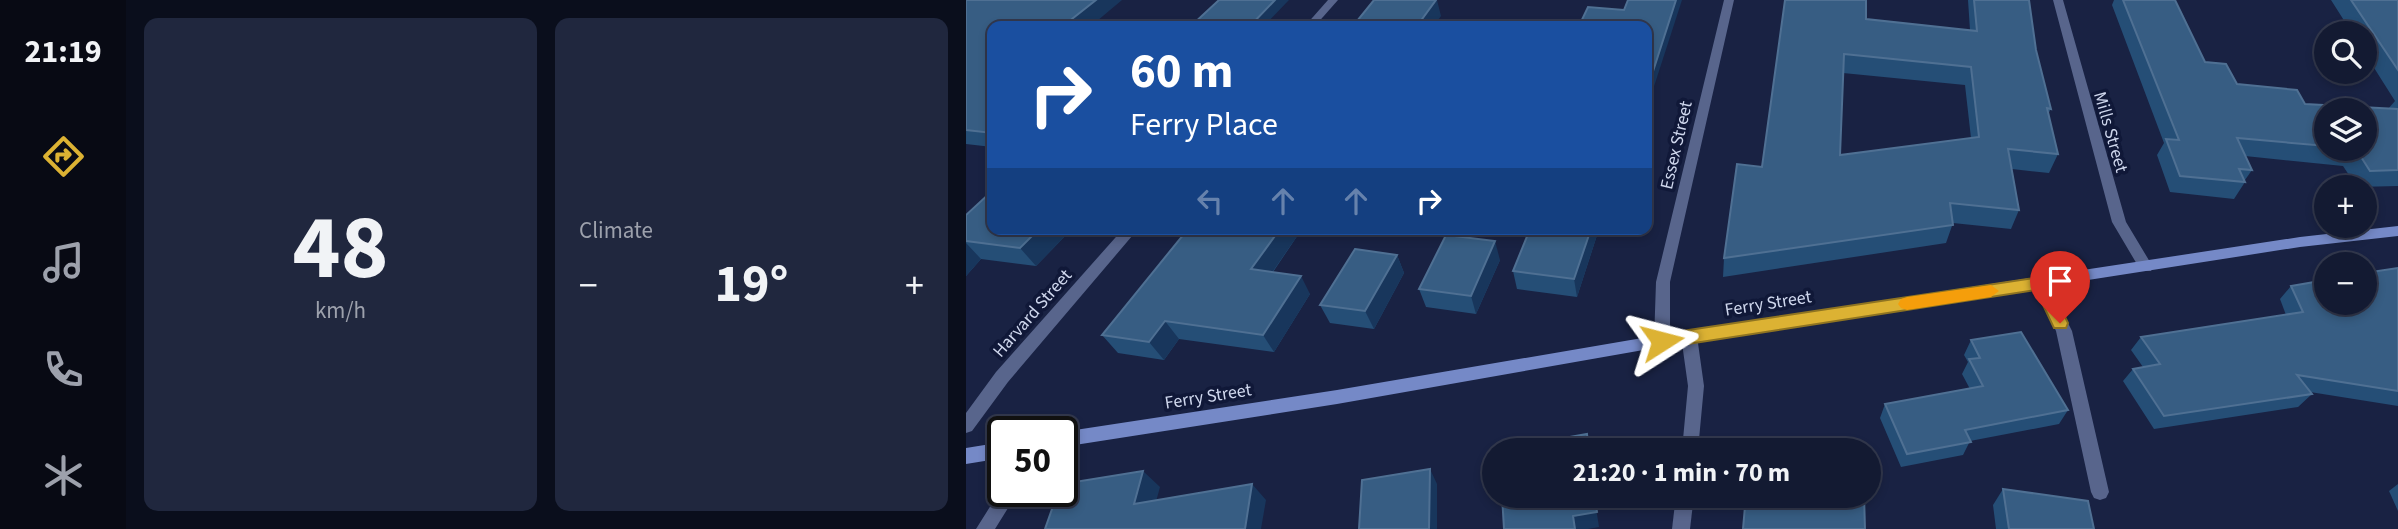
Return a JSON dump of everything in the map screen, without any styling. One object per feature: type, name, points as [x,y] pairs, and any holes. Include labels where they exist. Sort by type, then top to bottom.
[{"type":"main road","name":"Ferry Street","points":[[1078,437],[1337,397],[1689,336],[2041,284],[2300,242],[2398,231]]},
{"type":"main road","points":[[966,456],[987,453]]},
{"type":"street","points":[[1314,21],[1333,0]]},
{"type":"street","name":"Essex Street","points":[[1662,341],[1662,282],[1729,0]]},
{"type":"street","name":"Mills Street","points":[[2058,0],[2119,222],[2146,267]]},
{"type":"street","name":"Harvard Street","points":[[966,426],[1002,377],[1126,235]]},
{"type":"street","points":[[2041,284],[2064,331],[2100,492]]},
{"type":"street","points":[[1689,336],[1696,386],[1691,438]]},
{"type":"street","points":[[985,529],[999,507]]},
{"type":"street","points":[[1681,529],[1683,508]]},
{"type":"building","points":[[966,0],[1096,0],[1069,21],[987,21],[987,132],[966,130]]},
{"type":"building","points":[[1219,0],[1275,0],[1255,21],[1196,21]]},
{"type":"building","points":[[1374,0],[1436,0],[1421,21],[1357,21]]},
{"type":"building","points":[[1628,0],[1676,0],[1652,74],[1652,21],[1581,21],[1588,7],[1624,10]]},
{"type":"building","points":[[1785,0],[1866,0],[1866,19],[1977,31],[1974,0],[2029,0],[2036,50],[2051,109],[2047,108],[2058,154],[2008,149],[2019,210],[1950,203],[1953,225],[1724,258],[1737,164],[1762,167]],"holes":[[[1844,54],[1971,67],[1979,137],[1840,155]]]},
{"type":"building","points":[[2123,0],[2175,0],[2205,62],[2226,64],[2237,84],[2297,90],[2305,104],[2314,104],[2314,145],[2237,138],[2252,170],[2239,169],[2245,182],[2180,176],[2166,139],[2179,140]]},
{"type":"building","points":[[2351,0],[2398,0],[2398,70],[2377,39],[2377,21],[2365,21]]},
{"type":"building","points":[[2377,108],[2398,109],[2398,170],[2370,171],[2364,161],[2377,161]]},
{"type":"building","points":[[987,196],[987,235],[1033,235],[1020,248],[966,241],[966,215]]},
{"type":"building","points":[[1183,235],[1276,235],[1251,269],[1301,276],[1263,335],[1165,321],[1149,342],[1102,335]]},
{"type":"building","points":[[1446,235],[1495,241],[1471,296],[1419,289]]},
{"type":"building","points":[[1528,235],[1589,235],[1574,279],[1513,271]]},
{"type":"building","points":[[1355,249],[1397,255],[1365,311],[1320,305]]},
{"type":"building","points":[[2398,268],[2398,391],[2297,375],[2312,394],[2164,416],[2133,369],[2160,364],[2141,337],[2303,312],[2291,286],[2314,282],[2314,315],[2377,315],[2377,271]]},
{"type":"building","points":[[2021,332],[2068,410],[1965,430],[1971,442],[1907,454],[1885,404],[1983,386],[1969,359],[1980,358],[1971,340]]},
{"type":"building","points":[[1587,434],[1588,438],[1564,438]]},
{"type":"building","points":[[1430,469],[1429,529],[1359,529],[1362,480]]},
{"type":"building","points":[[1143,471],[1134,504],[1252,484],[1245,529],[1045,529],[1053,507],[1078,507],[1078,481]]},
{"type":"building","points":[[2003,489],[2088,501],[2094,529],[2009,529]]},
{"type":"building","points":[[1503,508],[1596,508],[1597,512],[1573,516],[1575,529],[1504,529]]},
{"type":"building","points":[[1745,508],[1864,508],[1865,529],[1743,529]]},
{"type":"slow traffic","points":[[1907,304],[1991,291]]},
{"type":"route","points":[[1662,341],[2041,284],[2060,323]]}]
